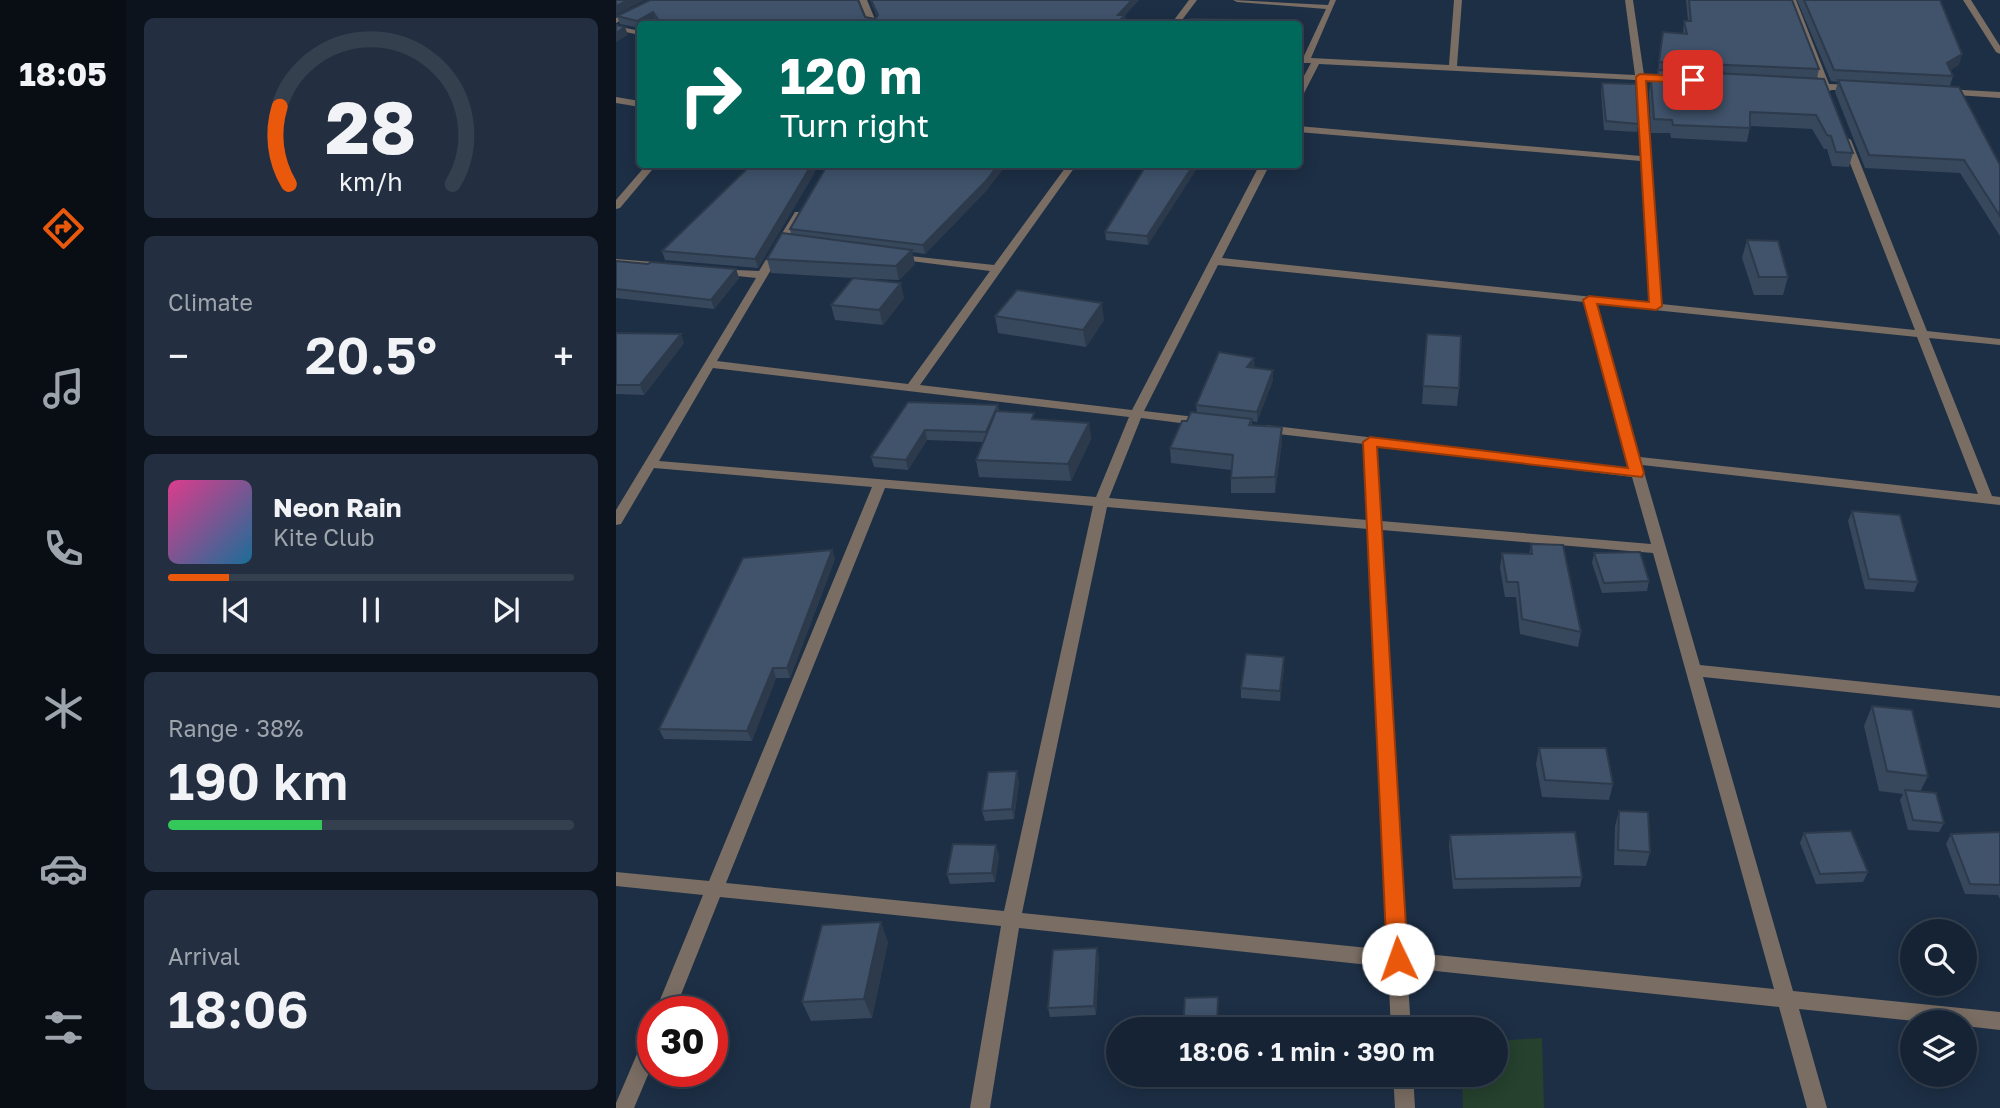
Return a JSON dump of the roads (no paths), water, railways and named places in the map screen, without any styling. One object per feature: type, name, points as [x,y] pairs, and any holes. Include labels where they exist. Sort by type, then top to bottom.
[{"type":"street","points":[[616,21],[657,0]]},
{"type":"street","points":[[863,0],[872,21]]},
{"type":"street","points":[[1177,21],[1193,0]]},
{"type":"street","points":[[1237,0],[1332,4],[1307,61],[1302,81]]},
{"type":"street","points":[[1453,68],[1458,0]]},
{"type":"street","points":[[1629,0],[1640,77],[1656,306]]},
{"type":"street","points":[[1792,0],[1830,99]]},
{"type":"street","points":[[1967,0],[2000,52]]},
{"type":"street","points":[[616,28],[637,32]]},
{"type":"street","points":[[1307,61],[1680,79]]},
{"type":"street","points":[[1799,85],[1866,88]]},
{"type":"street","points":[[1933,92],[2000,95]]},
{"type":"street","points":[[616,100],[637,104]]},
{"type":"street","points":[[1246,427],[1370,442],[1994,501],[1923,334],[1840,124]]},
{"type":"street","points":[[1302,129],[1646,159]]},
{"type":"street","points":[[616,206],[649,168]]},
{"type":"street","points":[[912,387],[1070,168]]},
{"type":"street","points":[[980,1108],[1011,919],[1101,502],[1136,414],[1263,168]]},
{"type":"street","points":[[616,522],[808,198]]},
{"type":"street","points":[[783,242],[796,244]]},
{"type":"street","points":[[877,254],[998,269]]},
{"type":"street","points":[[616,261],[683,267]]},
{"type":"street","points":[[1215,261],[2000,342]]},
{"type":"street","points":[[710,270],[764,275]]},
{"type":"street","points":[[1589,300],[1817,1108]]},
{"type":"street","points":[[712,364],[1219,424]]},
{"type":"street","points":[[1370,442],[1400,1017]]},
{"type":"street","points":[[652,464],[1658,549]]},
{"type":"street","points":[[671,996],[880,484]]},
{"type":"street","points":[[1692,670],[2000,702]]},
{"type":"street","points":[[616,879],[2000,1021]]},
{"type":"street","points":[[624,1108],[637,1077]]},
{"type":"street","points":[[1404,1087],[1405,1108]]}]
